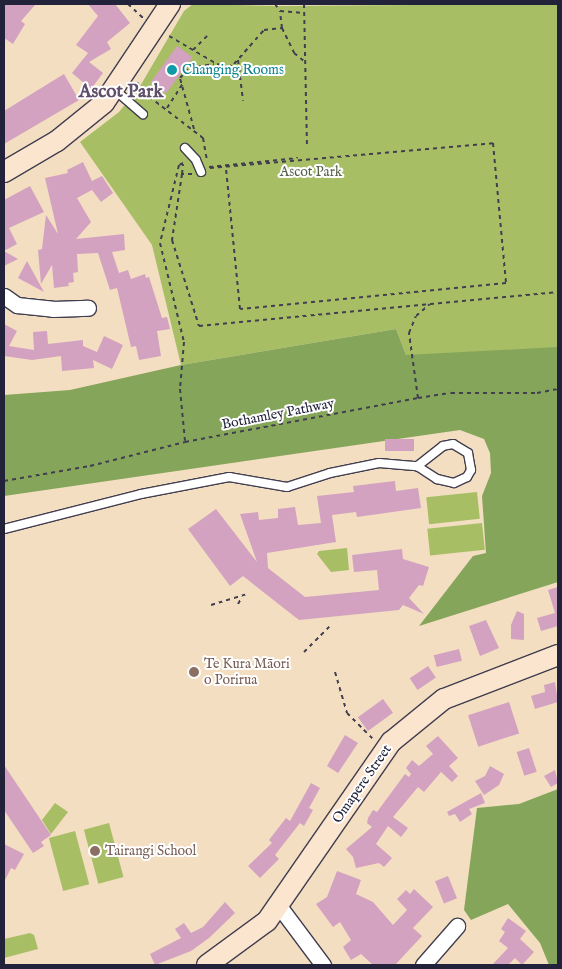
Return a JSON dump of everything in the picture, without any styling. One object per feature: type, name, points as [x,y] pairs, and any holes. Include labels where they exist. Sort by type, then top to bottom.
[{"type":"main road","points":[[4,172],[88,119],[115,90],[170,4]]},
{"type":"main road","name":"Omapere Street","points":[[207,965],[267,921],[384,749],[444,699],[558,655]]},
{"type":"street","points":[[4,296],[17,305],[53,309],[88,308]]},
{"type":"street","points":[[279,906],[323,965]]},
{"type":"street","points":[[423,965],[457,926]]},
{"type":"lane","points":[[115,90],[143,114]]},
{"type":"lane","points":[[185,148],[196,160],[201,172]]},
{"type":"lane","points":[[4,529],[141,494],[223,478],[245,478],[287,487],[330,473],[379,463],[417,466],[446,482],[461,481],[471,470],[468,453],[453,444],[443,446],[417,466]]},
{"type":"path","points":[[128,4],[156,27],[217,64],[228,67],[238,60],[260,33],[282,28]]},
{"type":"path","points":[[275,4],[280,12],[282,28],[294,53],[305,62]]},
{"type":"path","points":[[304,4],[307,148]]},
{"type":"path","points":[[280,12],[304,13]]},
{"type":"path","points":[[193,50],[207,36]]},
{"type":"path","points":[[238,60],[244,101]]},
{"type":"path","points":[[195,132],[183,83],[180,78],[185,70],[203,64],[217,64]]},
{"type":"path","points":[[138,75],[138,87],[204,140],[210,168]]},
{"type":"path","points":[[166,109],[183,83]]},
{"type":"path","points":[[210,168],[226,169],[492,144],[506,283],[240,309],[226,169]]},
{"type":"path","points":[[182,174],[201,172],[210,168],[298,158]]},
{"type":"path","points":[[185,442],[180,389],[184,342],[160,243],[179,165],[183,162],[172,240],[199,326],[558,292]]},
{"type":"path","points":[[418,398],[410,332],[416,316],[430,304]]},
{"type":"path","name":"Bothamley Pathway","points":[[4,481],[90,466],[185,442],[418,398],[451,393],[537,393],[558,389]]},
{"type":"path","points":[[211,605],[246,595],[238,604]]},
{"type":"path","points":[[304,652],[331,625]]},
{"type":"path","points":[[335,672],[347,713],[384,749]]},
{"type":"green space","name":"Ascot Park","points":[[193,4],[280,6],[558,4],[558,386],[406,355],[396,329],[181,365],[152,245],[80,142],[119,112],[139,88],[184,11]]},
{"type":"green space","points":[[396,329],[406,355],[558,347],[558,582],[419,626],[473,556],[486,553],[482,496],[491,473],[490,453],[484,439],[460,430],[4,496],[4,395],[70,390],[181,365]]},
{"type":"green space","points":[[477,492],[480,519],[429,524],[426,497]]},
{"type":"green space","points":[[482,523],[485,550],[430,556],[427,529]]},
{"type":"green space","points":[[347,548],[349,570],[331,572],[317,554],[319,551]]},
{"type":"green space","points":[[558,789],[558,965],[549,965],[540,943],[508,904],[471,920],[464,910],[477,808],[519,804]]},
{"type":"green space","points":[[55,803],[68,812],[51,834],[42,820]]},
{"type":"green space","points":[[109,823],[123,877],[98,884],[84,830]]},
{"type":"green space","points":[[75,831],[89,884],[63,891],[49,838]]},
{"type":"green space","points":[[30,933],[34,935],[38,949],[4,958],[4,939]]},
{"type":"building","points":[[4,4],[36,4],[21,21],[25,24],[13,44],[4,38]]},
{"type":"building","points":[[88,4],[115,4],[130,23],[107,42],[111,49],[89,62],[103,73],[91,89],[72,73],[88,53],[76,45],[98,16]]},
{"type":"building","name":"Changing Rooms","points":[[177,46],[192,57],[166,94],[151,82]]},
{"type":"building","points":[[64,74],[79,100],[4,144],[4,111]]},
{"type":"building","points":[[83,162],[92,181],[102,176],[113,193],[101,202],[92,190],[77,198],[91,222],[76,239],[124,234],[125,250],[112,252],[119,273],[128,270],[131,279],[145,274],[146,278],[149,277],[162,318],[167,317],[170,329],[157,331],[161,356],[139,360],[136,346],[131,347],[117,288],[110,290],[98,253],[77,254],[78,272],[73,273],[74,282],[68,283],[69,286],[54,288],[52,265],[41,284],[38,250],[42,249],[46,215],[58,234],[45,178],[68,173],[67,170]]},
{"type":"building","points":[[30,186],[44,212],[9,228],[17,244],[4,251],[4,200]]},
{"type":"building","points":[[4,251],[18,259],[4,266]]},
{"type":"building","points":[[27,261],[44,292],[18,278]]},
{"type":"building","points":[[4,324],[17,331],[9,346],[34,350],[33,332],[47,331],[48,344],[83,340],[83,346],[97,352],[104,336],[123,345],[112,369],[93,360],[94,368],[62,371],[61,356],[32,360],[4,356]]},
{"type":"building","points":[[385,439],[414,439],[414,451],[385,451]]},
{"type":"building","points":[[395,481],[396,491],[418,488],[421,508],[357,517],[356,512],[332,515],[336,542],[267,553],[268,568],[305,597],[379,590],[377,570],[354,572],[352,555],[402,549],[403,559],[429,567],[423,586],[419,585],[409,598],[424,614],[403,605],[399,610],[299,620],[243,576],[230,586],[188,529],[216,509],[257,562],[240,514],[258,512],[259,520],[278,518],[278,509],[295,507],[298,525],[321,523],[317,496],[354,492],[353,486]]},
{"type":"building","points":[[558,587],[558,626],[541,631],[537,618],[555,613],[548,590]]},
{"type":"building","points":[[517,611],[524,614],[524,640],[511,639],[511,625]]},
{"type":"building","points":[[486,620],[499,648],[480,656],[469,626]]},
{"type":"building","points":[[459,649],[462,661],[437,667],[434,655]]},
{"type":"building","points":[[428,666],[436,678],[418,690],[410,678]]},
{"type":"building","points":[[555,682],[558,702],[535,709],[531,696],[545,692],[544,685]]},
{"type":"building","points":[[383,699],[393,713],[368,731],[358,717]]},
{"type":"building","points":[[509,702],[519,733],[478,747],[468,715]]},
{"type":"building","points":[[345,735],[358,743],[338,773],[327,766]]},
{"type":"building","points":[[438,736],[458,758],[449,766],[458,776],[452,782],[441,772],[424,792],[418,787],[393,817],[408,828],[401,837],[388,826],[376,844],[392,858],[384,867],[379,863],[356,868],[353,857],[346,849],[372,827],[367,823],[368,818],[373,810],[377,812],[405,774],[409,777],[411,774],[406,768],[412,760],[419,766],[433,754],[426,746]]},
{"type":"building","points":[[529,748],[537,772],[524,776],[517,752]]},
{"type":"building","points":[[4,765],[51,835],[41,842],[44,846],[33,853],[4,810]]},
{"type":"building","points":[[490,766],[504,774],[499,785],[484,795],[475,781],[485,776]]},
{"type":"building","points":[[555,770],[558,783],[551,787],[544,776]]},
{"type":"building","points":[[311,783],[320,788],[309,808],[313,810],[304,826],[300,823],[275,855],[279,859],[260,878],[248,866],[272,843],[269,840],[286,818],[290,821]]},
{"type":"building","points":[[481,793],[485,803],[469,809],[472,814],[460,822],[455,814],[449,816],[447,812]]},
{"type":"building","points":[[4,844],[24,854],[15,870],[11,868],[4,882]]},
{"type":"building","points":[[337,871],[361,880],[356,894],[373,902],[393,925],[407,910],[397,899],[406,890],[410,894],[414,889],[433,907],[413,928],[422,936],[395,965],[373,965],[361,954],[351,960],[343,947],[351,940],[340,922],[333,927],[316,904],[327,897]]},
{"type":"building","points":[[448,876],[457,898],[444,903],[435,881]]},
{"type":"building","points":[[225,902],[235,913],[209,938],[191,951],[155,965],[150,954],[181,938],[175,929],[184,923],[191,933],[203,927]]},
{"type":"building","points":[[508,918],[526,931],[520,939],[534,952],[522,965],[515,958],[508,965],[492,965],[508,948],[499,941],[505,932],[501,929]]},
{"type":"place","name":"Changing Rooms","points":[[172,70]]},
{"type":"place","name":"Te Kura Māori o Porirua","points":[[194,672]]},
{"type":"place","name":"Tairangi School","points":[[95,851]]},
{"type":"district","name":"Ascot Park","points":[[121,93]]}]
